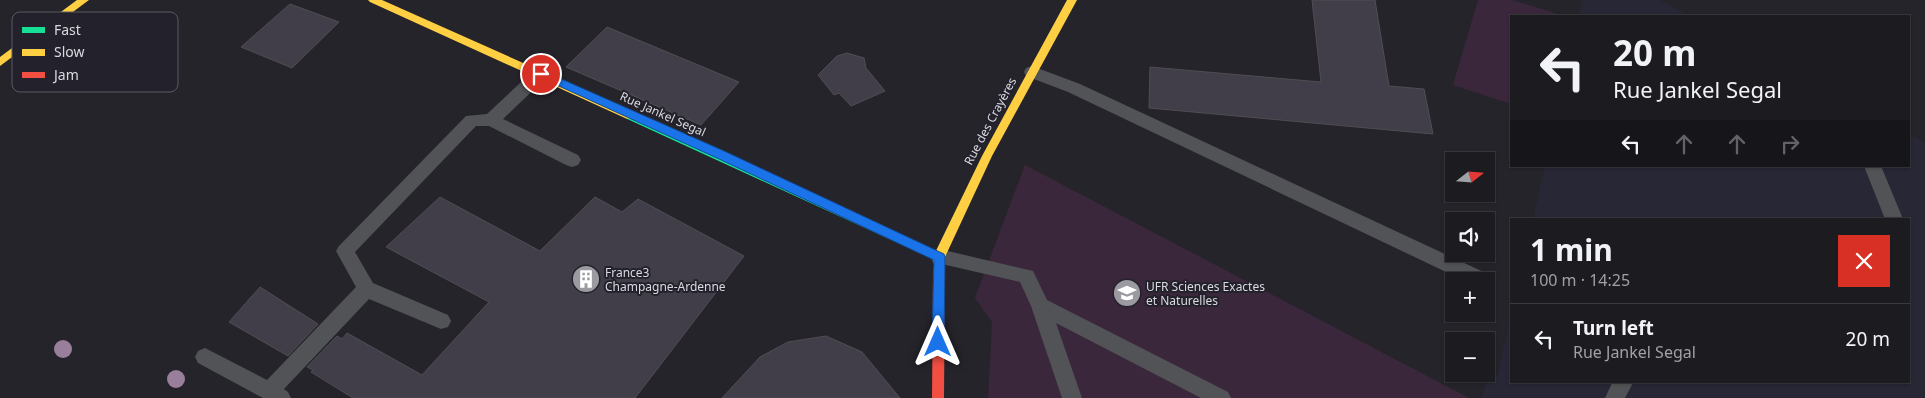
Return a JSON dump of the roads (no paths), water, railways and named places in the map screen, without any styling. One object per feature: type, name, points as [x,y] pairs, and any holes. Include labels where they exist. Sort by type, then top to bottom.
[{"type":"street","points":[[68,12],[84,0]]},
{"type":"street","name":"Rue Jankel Segal","points":[[373,0],[720,154],[940,258]]},
{"type":"street","name":"Rue des Crayères","points":[[940,258],[986,156],[1072,0]]},
{"type":"street","points":[[0,62],[12,53]]},
{"type":"street","points":[[938,398],[940,258]]},
{"type":"lane","points":[[1032,72],[1091,96],[1464,272]]},
{"type":"lane","points":[[491,120],[541,74]]},
{"type":"lane","points":[[441,321],[366,289],[344,251],[472,120],[491,120],[572,160]]},
{"type":"lane","points":[[1872,167],[1894,218]]},
{"type":"lane","points":[[940,258],[1026,276],[1040,306],[1072,398]]},
{"type":"lane","points":[[205,357],[275,394],[366,289]]},
{"type":"lane","points":[[1040,306],[1167,372],[1222,398]]},
{"type":"lane","points":[[1615,398],[1623,383]]},
{"type":"place","name":"France3 Champagne-Ardenne","points":[[586,279]]},
{"type":"place","name":"UFR Sciences Exactes et Naturelles","points":[[1127,293]]}]
